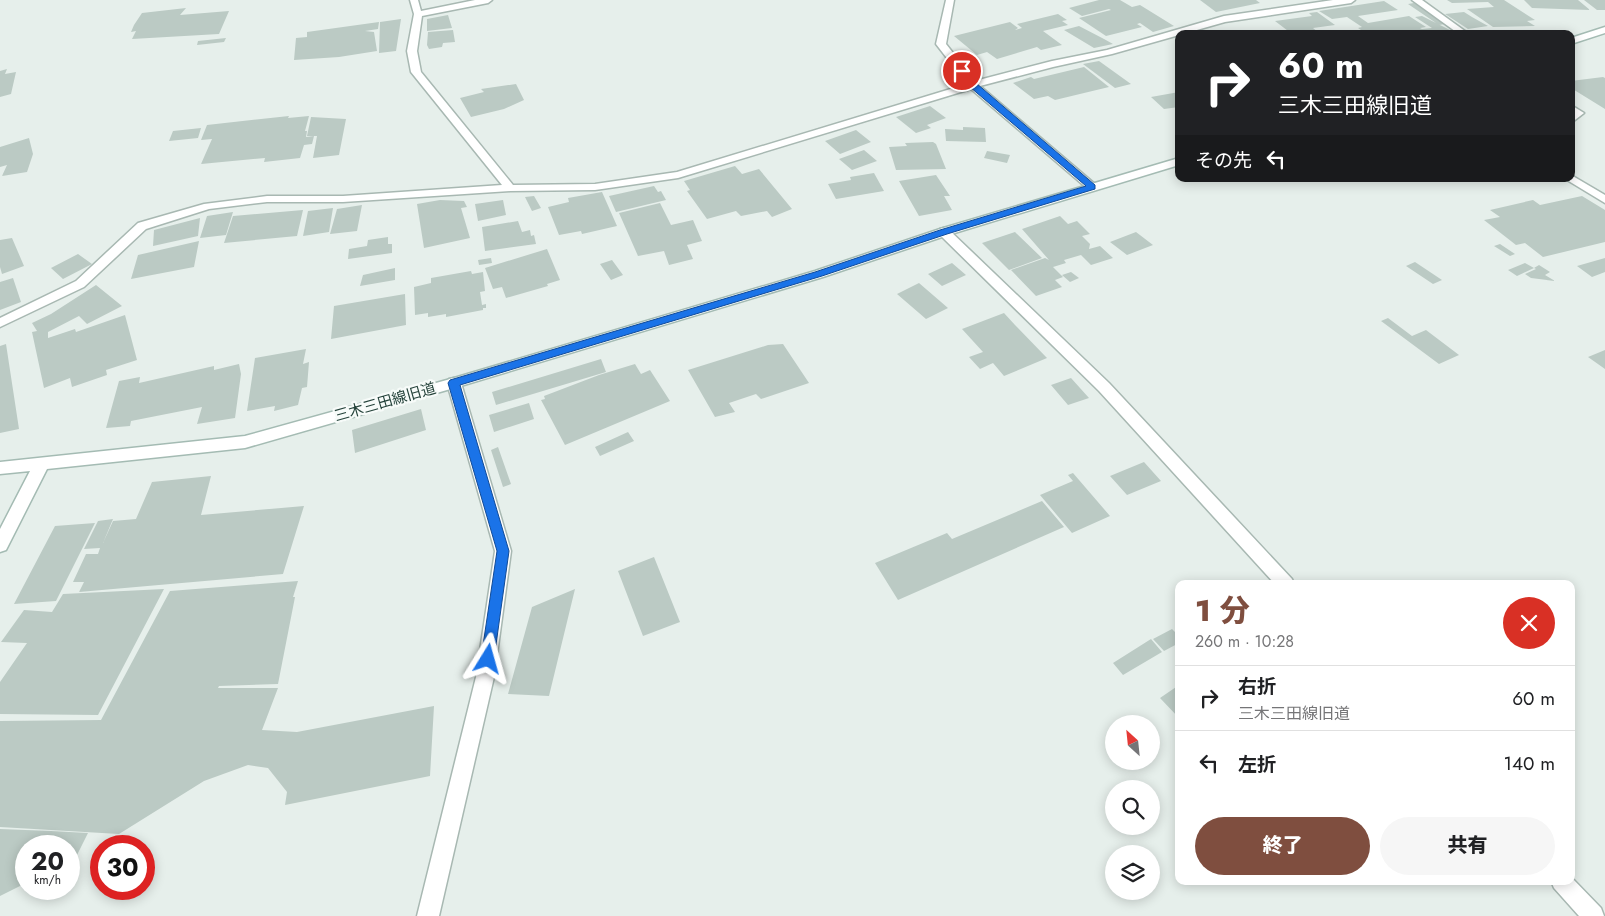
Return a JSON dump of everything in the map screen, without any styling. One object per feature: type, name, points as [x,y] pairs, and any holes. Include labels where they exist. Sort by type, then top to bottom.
[{"type":"street","points":[[414,0],[418,14],[412,51],[416,72],[510,188]]},
{"type":"street","points":[[418,14],[488,0]]},
{"type":"street","points":[[950,0],[941,44],[973,85],[1092,187]]},
{"type":"street","points":[[1186,30],[1224,19],[1351,0]]},
{"type":"street","points":[[1416,0],[1459,30]]},
{"type":"street","points":[[1575,40],[1605,30]]},
{"type":"street","points":[[0,323],[80,284],[142,226],[208,206],[266,199],[343,199],[510,188],[595,187],[678,174],[973,85],[1052,64],[1109,52],[1175,33]]},
{"type":"street","name":"三木三田線旧道","points":[[0,468],[245,442],[454,383],[809,277],[944,232],[1175,161]]},
{"type":"street","points":[[1575,181],[1605,200]]},
{"type":"street","points":[[944,232],[1104,387],[1282,580]]},
{"type":"street","points":[[428,916],[485,677],[503,551],[454,383]]},
{"type":"street","points":[[0,545],[42,463]]},
{"type":"street","points":[[1565,885],[1593,916]]},
{"type":"building","points":[[1099,0],[1120,0],[1132,7],[1140,5],[1174,26],[1153,32],[1140,23],[1137,24],[1142,27],[1106,36],[1079,18],[1111,10],[1082,16],[1069,8]]},
{"type":"building","points":[[1200,0],[1256,0],[1260,3],[1216,12]]},
{"type":"building","points":[[1447,0],[1504,0],[1535,20],[1527,21],[1535,26],[1493,27],[1467,9],[1494,7],[1488,2],[1452,3]]},
{"type":"building","points":[[1524,0],[1578,0],[1590,10],[1532,8]]},
{"type":"building","points":[[1584,0],[1605,0],[1605,10],[1597,10]]},
{"type":"building","points":[[1384,1],[1398,10],[1358,16],[1368,23],[1409,16],[1426,27],[1420,28],[1432,28],[1415,17],[1422,16],[1450,30],[1361,30],[1358,28],[1362,27],[1347,17],[1332,19],[1319,11]]},
{"type":"building","points":[[1414,3],[1445,24],[1439,25],[1408,4]]},
{"type":"building","points":[[186,8],[180,15],[229,11],[219,34],[132,39],[136,31],[131,32],[142,13]]},
{"type":"building","points":[[1317,12],[1335,25],[1313,28],[1315,30],[1287,30],[1275,21],[1312,16],[1309,13]]},
{"type":"building","points":[[1464,12],[1488,26],[1468,29],[1445,14]]},
{"type":"building","points":[[1058,14],[1067,20],[1062,21],[1068,25],[1043,31],[1062,45],[1041,50],[1037,47],[997,59],[987,52],[977,55],[954,36],[1010,22],[1018,28],[1015,30],[1022,28],[1017,24]]},
{"type":"building","points":[[448,15],[452,28],[427,31],[427,19]]},
{"type":"building","points":[[401,19],[396,51],[379,53],[380,22]]},
{"type":"building","points":[[379,22],[378,29],[365,31],[374,32],[377,51],[339,57],[294,60],[296,38],[307,37],[307,32]]},
{"type":"building","points":[[1079,26],[1113,44],[1094,48],[1064,30]]},
{"type":"building","points":[[453,30],[455,42],[443,43],[442,47],[429,49],[427,45],[428,32]]},
{"type":"building","points":[[226,38],[224,42],[197,45],[198,41]]},
{"type":"building","points":[[1099,61],[1131,84],[1115,88],[1083,64]]},
{"type":"building","points":[[1084,67],[1109,87],[1055,100],[1048,96],[1034,99],[1013,83],[1031,77],[1034,79]]},
{"type":"building","points":[[7,69],[5,74],[16,72],[11,94],[0,97],[0,71]]},
{"type":"building","points":[[1605,78],[1605,109],[1575,90],[1575,80]]},
{"type":"building","points":[[516,84],[524,100],[504,109],[471,117],[460,98],[484,92],[481,89]]},
{"type":"building","points":[[1175,93],[1175,108],[1164,109],[1151,97]]},
{"type":"building","points":[[930,106],[946,118],[927,125],[931,128],[916,133],[896,117]]},
{"type":"building","points":[[289,116],[288,118],[309,116],[305,131],[307,131],[306,137],[314,136],[312,144],[304,145],[300,158],[264,162],[265,158],[201,164],[212,139],[201,140],[207,125]]},
{"type":"building","points":[[311,117],[346,119],[339,155],[313,158],[317,136],[307,136]]},
{"type":"building","points":[[963,127],[985,128],[986,142],[946,141],[945,129],[963,130]]},
{"type":"building","points":[[201,128],[198,138],[169,141],[173,131]]},
{"type":"building","points":[[856,130],[871,142],[840,154],[825,141]]},
{"type":"building","points":[[29,138],[33,154],[27,172],[2,176],[7,165],[0,167],[0,147]]},
{"type":"building","points":[[933,142],[936,144],[946,169],[896,170],[889,147],[907,146],[905,143]]},
{"type":"building","points":[[864,150],[877,161],[852,170],[839,159]]},
{"type":"building","points":[[987,151],[1010,155],[1007,163],[984,158]]},
{"type":"building","points":[[735,166],[742,174],[759,169],[792,209],[772,217],[767,211],[741,216],[736,211],[707,219],[687,191],[690,190],[684,181]]},
{"type":"building","points":[[874,173],[884,191],[836,199],[828,184],[851,180],[850,177]]},
{"type":"building","points":[[936,175],[950,196],[944,196],[952,210],[919,216],[899,181]]},
{"type":"building","points":[[654,186],[658,192],[661,191],[666,200],[616,212],[609,196]]},
{"type":"building","points":[[602,192],[617,226],[582,234],[581,231],[559,235],[548,207],[569,202],[568,198]]},
{"type":"building","points":[[534,196],[541,208],[532,211],[525,197]]},
{"type":"building","points":[[1582,196],[1605,210],[1605,242],[1543,257],[1525,243],[1516,245],[1484,220],[1500,217],[1490,210],[1533,200],[1540,205]]},
{"type":"building","points":[[440,200],[464,201],[467,207],[461,208],[470,238],[424,248],[417,204]]},
{"type":"building","points":[[503,200],[506,215],[478,221],[475,204]]},
{"type":"building","points":[[660,203],[671,225],[693,220],[702,241],[687,245],[693,259],[669,265],[664,251],[638,256],[619,213]]},
{"type":"building","points":[[362,205],[357,231],[330,234],[337,209]]},
{"type":"building","points":[[333,208],[329,232],[303,236],[308,211]]},
{"type":"building","points":[[303,210],[297,236],[224,243],[233,216]]},
{"type":"building","points":[[233,212],[226,235],[200,238],[207,216]]},
{"type":"building","points":[[1060,216],[1068,224],[1077,221],[1090,234],[1082,236],[1090,244],[1089,249],[1100,246],[1113,258],[1091,265],[1081,255],[1064,260],[1066,263],[1053,267],[1063,277],[1055,280],[1062,287],[1036,296],[1011,270],[1045,258],[1049,260],[1022,229]]},
{"type":"building","points":[[200,218],[198,236],[153,246],[154,230]]},
{"type":"building","points":[[518,221],[522,232],[530,230],[531,236],[534,235],[536,244],[485,251],[482,227]]},
{"type":"building","points":[[1015,232],[1042,258],[1009,270],[982,243]]},
{"type":"building","points":[[1136,232],[1153,245],[1127,255],[1110,242]]},
{"type":"building","points":[[388,237],[388,244],[392,244],[392,253],[348,259],[349,249],[367,246],[368,240]]},
{"type":"building","points":[[12,238],[24,266],[2,274],[0,267],[0,240]]},
{"type":"building","points":[[199,241],[194,267],[131,279],[138,255]]},
{"type":"building","points":[[1500,244],[1515,254],[1510,256],[1494,246]]},
{"type":"building","points":[[547,249],[560,280],[547,284],[548,286],[506,298],[502,287],[493,289],[485,268]]},
{"type":"building","points":[[78,254],[92,264],[63,279],[51,268]]},
{"type":"building","points":[[491,258],[492,263],[479,265],[478,260]]},
{"type":"building","points":[[1605,258],[1605,272],[1592,277],[1577,266]]},
{"type":"building","points":[[612,260],[623,275],[611,280],[600,264]]},
{"type":"building","points":[[1415,262],[1442,280],[1433,284],[1406,266]]},
{"type":"building","points":[[952,263],[966,275],[942,286],[928,274]]},
{"type":"building","points":[[1525,263],[1534,268],[1517,276],[1508,270]]},
{"type":"building","points":[[1539,265],[1550,272],[1545,275],[1555,281],[1531,278],[1525,274],[1536,269],[1534,268]]},
{"type":"building","points":[[395,268],[395,280],[360,286],[363,275]]},
{"type":"building","points":[[471,271],[472,274],[483,272],[485,291],[480,292],[482,305],[486,304],[486,308],[446,317],[446,314],[428,317],[428,313],[415,315],[414,287],[431,283],[431,278]]},
{"type":"building","points":[[1071,272],[1079,278],[1070,282],[1062,275]]},
{"type":"building","points":[[13,278],[21,302],[0,310],[0,282]]},
{"type":"building","points":[[919,283],[948,308],[926,319],[897,294]]},
{"type":"building","points":[[96,285],[122,306],[87,324],[79,316],[48,332],[48,338],[75,329],[76,332],[125,315],[137,360],[106,370],[107,375],[72,387],[70,378],[44,388],[32,332],[37,331],[32,323],[51,314]]},
{"type":"building","points":[[405,294],[406,325],[331,339],[334,306]]},
{"type":"building","points":[[1004,313],[1047,358],[1004,376],[993,363],[980,369],[969,357],[983,352],[962,329]]},
{"type":"building","points":[[1388,318],[1412,336],[1426,330],[1459,355],[1439,364],[1381,321]]},
{"type":"building","points":[[6,344],[19,429],[0,433],[0,346]]},
{"type":"building","points":[[783,344],[809,383],[761,399],[756,394],[729,403],[735,412],[715,417],[688,370],[768,345]]},
{"type":"building","points":[[306,349],[303,364],[309,362],[307,387],[302,388],[298,405],[274,411],[275,406],[247,411],[255,358]]},
{"type":"building","points":[[1605,350],[1605,369],[1588,357]]},
{"type":"building","points":[[601,359],[606,372],[496,405],[492,392]]},
{"type":"building","points":[[239,364],[241,374],[235,418],[197,424],[202,407],[131,421],[130,426],[106,428],[119,381],[140,377],[139,383],[214,366],[214,370]]},
{"type":"building","points":[[635,364],[641,374],[650,370],[670,401],[565,445],[541,400],[545,399],[544,396],[599,375]]},
{"type":"building","points":[[1071,378],[1089,398],[1068,405],[1051,385]]},
{"type":"building","points":[[529,403],[534,419],[494,432],[489,415]]},
{"type":"building","points":[[421,409],[426,430],[355,453],[352,430]]},
{"type":"building","points":[[628,432],[634,441],[600,456],[595,447]]},
{"type":"building","points":[[498,447],[511,484],[503,487],[491,450]]},
{"type":"building","points":[[1144,462],[1161,481],[1127,495],[1110,476]]},
{"type":"building","points":[[1073,473],[1110,516],[1072,533],[1040,495],[1073,481],[1068,475]]},
{"type":"building","points":[[211,476],[201,515],[304,506],[283,574],[79,592],[84,582],[73,582],[86,554],[98,554],[100,548],[84,549],[98,521],[113,519],[103,543],[113,521],[136,519],[152,482]]},
{"type":"building","points":[[1042,501],[1064,527],[898,600],[875,563],[947,533],[952,539]]},
{"type":"building","points":[[95,523],[56,601],[14,604],[55,526]]},
{"type":"building","points":[[654,557],[680,622],[643,636],[618,571]]},
{"type":"building","points":[[298,581],[293,597],[295,597],[278,684],[219,686],[218,688],[278,688],[262,730],[297,732],[434,706],[430,776],[285,805],[287,792],[268,768],[248,765],[204,781],[119,834],[0,827],[0,721],[101,720],[170,591]]},
{"type":"building","points":[[164,589],[98,715],[0,714],[0,682],[27,643],[1,642],[24,610],[52,612],[63,594]]},
{"type":"building","points":[[575,589],[549,696],[508,694],[532,607]]},
{"type":"building","points":[[1172,629],[1175,632],[1175,645],[1164,651],[1153,639]]},
{"type":"building","points":[[1151,639],[1162,652],[1123,675],[1113,663]]},
{"type":"building","points":[[1175,688],[1175,714],[1160,698]]},
{"type":"building","points":[[0,829],[88,833],[80,849],[80,835],[15,835],[15,888],[0,896]]},
{"type":"route","points":[[488,659],[503,551],[454,383],[819,274],[944,232],[1092,187],[973,85],[962,71]]}]
